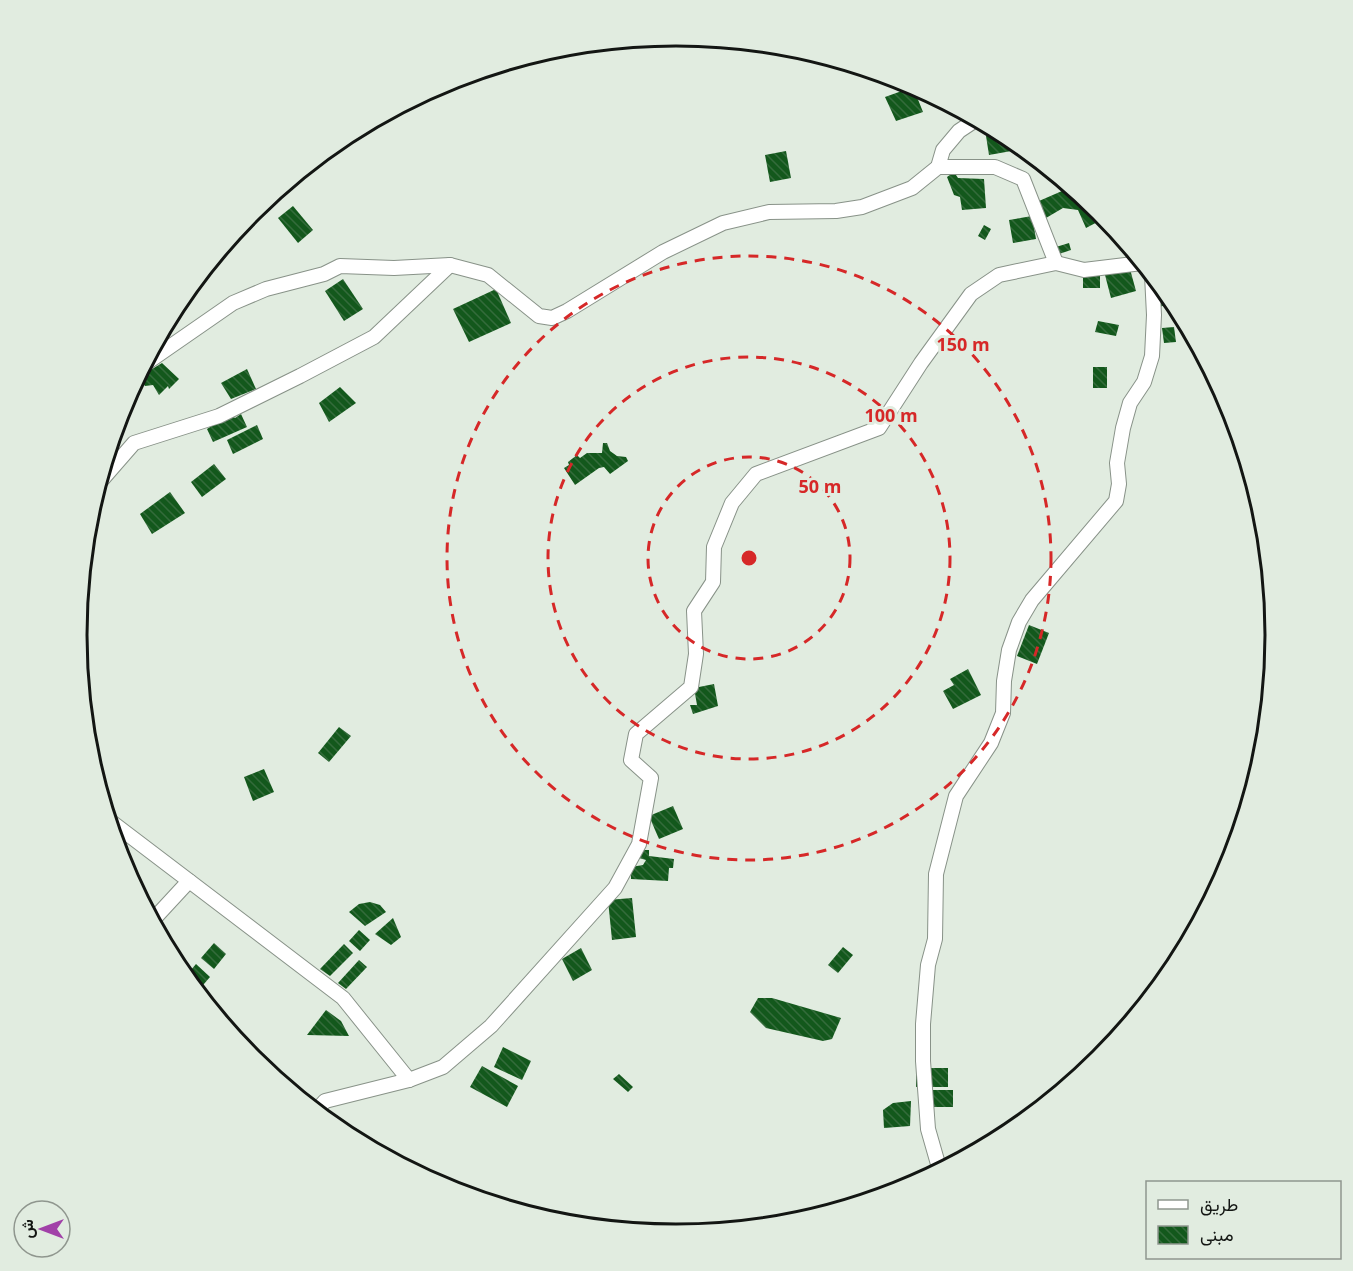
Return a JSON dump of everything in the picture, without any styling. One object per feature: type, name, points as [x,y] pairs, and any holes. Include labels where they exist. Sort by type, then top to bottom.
[{"type":"street","points":[[938,168],[943,150],[959,130],[969,124]]},
{"type":"street","points":[[159,354],[233,303],[266,290],[324,274],[340,266],[394,268],[450,266],[488,274],[539,316],[552,318],[663,252],[723,223],[769,212],[836,211],[862,207],[912,188],[938,168],[995,167],[1023,179],[1056,264]]},
{"type":"street","points":[[321,1105],[325,1101],[409,1080],[443,1067],[491,1026],[615,888],[639,844],[651,778],[631,760],[636,734],[691,687],[696,654],[694,611],[713,582],[714,547],[732,503],[756,474],[879,428],[921,363],[971,294],[999,275],[1056,264],[1084,270],[1133,263]]},
{"type":"street","points":[[113,467],[134,442],[219,416],[374,337],[450,266]]},
{"type":"street","points":[[938,1164],[928,1129],[923,1061],[923,1024],[928,965],[935,939],[936,874],[956,796],[992,743],[1003,713],[1004,681],[1019,622],[1038,592],[1116,501],[1119,484],[1117,464],[1123,428],[1130,403],[1144,382],[1152,356],[1155,315],[1153,290]]},
{"type":"street","points":[[120,828],[344,998],[409,1080]]},
{"type":"street","points":[[158,915],[189,880]]},
{"type":"building","points":[[902,91],[917,98],[923,112],[896,121],[885,97]]},
{"type":"building","points":[[986,136],[988,136],[1011,151],[989,155]]},
{"type":"building","points":[[786,151],[791,178],[770,182],[765,155]]},
{"type":"building","points":[[954,172],[958,178],[984,179],[986,208],[962,210],[960,197],[954,195],[947,177]]},
{"type":"building","points":[[1063,191],[1096,223],[1086,228],[1078,210],[1063,208],[1046,218],[1039,201]]},
{"type":"building","points":[[293,206],[313,230],[298,243],[278,218]]},
{"type":"building","points":[[1032,216],[1036,239],[1013,243],[1009,220]]},
{"type":"building","points":[[984,225],[991,229],[985,240],[978,236]]},
{"type":"building","points":[[1069,243],[1071,250],[1059,254],[1056,247]]},
{"type":"building","points":[[1130,269],[1136,291],[1111,298],[1105,275]]},
{"type":"building","points":[[1083,274],[1100,274],[1100,288],[1083,288]]},
{"type":"building","points":[[343,279],[363,309],[344,321],[325,291]]},
{"type":"building","points":[[496,289],[511,323],[469,342],[453,309]]},
{"type":"building","points":[[1155,292],[1164,305],[1160,307]]},
{"type":"building","points":[[1098,321],[1119,325],[1116,336],[1095,332]]},
{"type":"building","points":[[1174,327],[1176,342],[1164,343],[1162,328]]},
{"type":"building","points":[[162,363],[179,379],[159,395],[153,385],[144,384],[151,370]]},
{"type":"building","points":[[1093,367],[1107,367],[1107,388],[1093,388]]},
{"type":"building","points":[[247,369],[256,389],[231,399],[221,383]]},
{"type":"building","points":[[340,387],[356,403],[329,422],[319,403]]},
{"type":"building","points":[[230,414],[235,418],[241,414],[247,427],[213,442],[207,429]]},
{"type":"building","points":[[257,425],[263,439],[233,454],[227,440]]},
{"type":"building","points":[[603,443],[607,443],[610,451],[617,456],[626,457],[628,461],[610,474],[604,467],[599,468],[575,485],[564,468],[569,465],[568,462],[577,455],[580,458],[587,453],[602,453]]},
{"type":"building","points":[[214,464],[226,479],[202,497],[191,482]]},
{"type":"building","points":[[170,492],[185,513],[152,534],[140,514]]},
{"type":"building","points":[[1029,625],[1049,633],[1037,664],[1017,656]]},
{"type":"building","points":[[968,669],[981,695],[953,709],[943,691],[954,685],[950,679]]},
{"type":"building","points":[[714,684],[718,706],[693,714],[690,705],[697,705],[694,688]]},
{"type":"building","points":[[339,727],[351,736],[329,762],[318,753]]},
{"type":"building","points":[[264,769],[274,792],[253,801],[244,777]]},
{"type":"building","points":[[673,806],[683,829],[659,839],[649,816]]},
{"type":"building","points":[[641,850],[649,850],[649,856],[674,859],[673,868],[669,868],[668,881],[631,879],[631,867],[643,865],[646,860],[639,858]]},
{"type":"building","points":[[632,898],[636,937],[612,940],[608,900]]},
{"type":"building","points":[[370,902],[380,905],[386,912],[365,926],[349,912],[359,904]]},
{"type":"building","points":[[393,918],[401,937],[391,945],[375,934]]},
{"type":"building","points":[[359,930],[370,940],[360,951],[349,941]]},
{"type":"building","points":[[214,943],[226,954],[214,969],[201,958]]},
{"type":"building","points":[[344,944],[353,953],[330,976],[320,969]]},
{"type":"building","points":[[843,947],[853,955],[838,973],[828,965]]},
{"type":"building","points":[[581,948],[592,970],[573,981],[562,959]]},
{"type":"building","points":[[359,960],[367,967],[346,989],[338,983]]},
{"type":"building","points":[[196,964],[210,977],[203,985],[191,969]]},
{"type":"building","points":[[758,998],[772,998],[841,1018],[832,1039],[823,1041],[766,1028],[750,1012]]},
{"type":"building","points":[[326,1010],[341,1021],[349,1036],[307,1035]]},
{"type":"building","points":[[503,1047],[531,1061],[522,1080],[494,1067]]},
{"type":"building","points":[[482,1066],[518,1086],[507,1107],[470,1087]]},
{"type":"building","points":[[916,1068],[948,1068],[948,1087],[916,1087]]},
{"type":"building","points":[[619,1074],[633,1087],[628,1092],[613,1079]]},
{"type":"building","points":[[923,1090],[953,1090],[953,1107],[923,1107]]},
{"type":"building","points":[[911,1101],[910,1126],[884,1128],[883,1110],[893,1103]]}]
